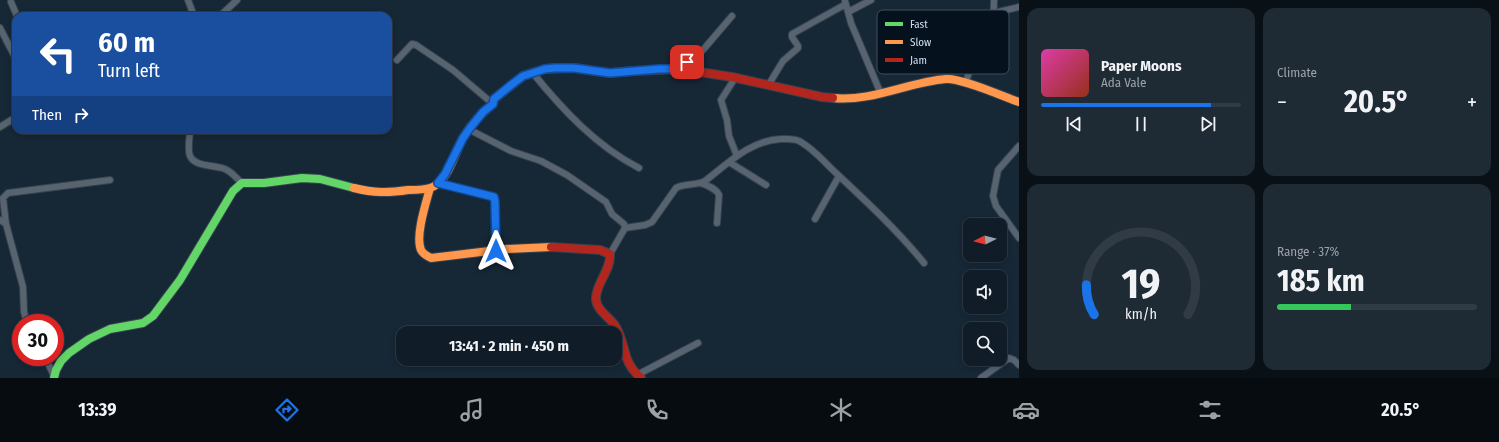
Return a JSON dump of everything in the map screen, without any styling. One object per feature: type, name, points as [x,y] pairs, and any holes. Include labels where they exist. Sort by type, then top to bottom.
[{"type":"street","points":[[188,0],[192,12]]},
{"type":"street","points":[[224,12],[237,0]]},
{"type":"street","points":[[848,12],[871,0]]},
{"type":"street","points":[[11,2],[15,12]]},
{"type":"street","points":[[769,84],[783,61],[798,48],[792,34],[845,2],[854,31],[881,94]]},
{"type":"street","points":[[1005,10],[1019,6]]},
{"type":"street","points":[[680,69],[703,50],[732,16]]},
{"type":"street","points":[[0,28],[12,51]]},
{"type":"street","points":[[397,60],[412,44],[416,45],[453,70],[493,104]]},
{"type":"street","points":[[54,377],[61,360],[82,344],[104,332],[118,327],[138,324],[150,320],[173,292],[237,186],[242,183],[264,183],[302,178],[320,179],[371,192],[386,193],[430,188],[438,183],[445,174],[463,138],[483,112],[493,104],[494,99],[523,76],[532,72],[554,68],[574,68],[610,73],[680,69],[769,84],[822,97],[843,99],[881,94],[940,80],[954,80],[1019,102]]},
{"type":"street","points":[[532,72],[564,110],[585,130],[616,154],[639,168]]},
{"type":"street","points":[[966,83],[969,74]]},
{"type":"street","points":[[735,78],[721,100],[727,120],[729,136],[737,156]]},
{"type":"street","points":[[0,127],[12,120]]},
{"type":"street","points":[[470,128],[474,132],[511,151],[541,161],[567,175],[606,202],[612,214],[624,224],[625,228]]},
{"type":"street","points":[[190,134],[189,154],[193,160],[225,168],[242,183]]},
{"type":"street","points":[[625,228],[645,225],[652,222],[672,192],[678,187],[701,183],[737,156],[766,141],[781,139],[795,140],[802,143],[892,226],[924,263]]},
{"type":"street","points":[[1019,146],[998,170],[994,196],[996,206],[1019,238]]},
{"type":"street","points":[[729,162],[766,185]]},
{"type":"street","points":[[815,219],[839,176]]},
{"type":"street","points":[[25,314],[23,287],[3,222],[3,198],[8,193],[110,180]]},
{"type":"street","points":[[438,183],[494,197],[496,251]]},
{"type":"street","points":[[701,183],[718,192],[717,223]]},
{"type":"street","points":[[430,188],[422,222],[420,244],[424,254],[431,258],[496,251],[555,247],[605,250],[610,254]]},
{"type":"street","points":[[625,228],[610,254],[610,261],[598,290],[596,302],[598,307],[610,318],[617,329],[627,363],[639,376],[698,343]]},
{"type":"street","points":[[981,378],[1009,358],[1019,364]]},
{"type":"street","points":[[49,366],[54,377]]},
{"type":"traffic: fast","points":[[54,378],[61,361],[69,353],[89,339],[110,329],[143,323],[153,316],[180,280],[233,191],[242,183],[264,183],[302,178],[320,179],[354,188]]},
{"type":"traffic: slow","points":[[354,188],[375,192],[387,192],[425,189],[437,185],[442,180],[463,138],[473,124],[484,111],[493,104],[494,99],[523,76],[545,69],[574,68],[610,73],[632,71]]},
{"type":"traffic: slow","points":[[833,98],[876,95],[932,81],[953,79],[972,84],[1019,102]]},
{"type":"traffic: slow","points":[[430,188],[419,237],[421,250],[424,254],[431,258],[506,249],[551,247]]},
{"type":"traffic: jam","points":[[632,71],[680,69],[732,77],[822,97],[833,98]]},
{"type":"traffic: jam","points":[[551,247],[600,250],[610,254],[610,260],[597,292],[596,302],[600,310],[616,327],[630,366],[641,378]]},
{"type":"route","points":[[496,251],[494,197],[438,183],[450,166],[463,138],[483,112],[493,104],[494,99],[523,76],[545,69],[574,68],[603,73],[622,73],[659,69],[680,69],[687,62]]}]
